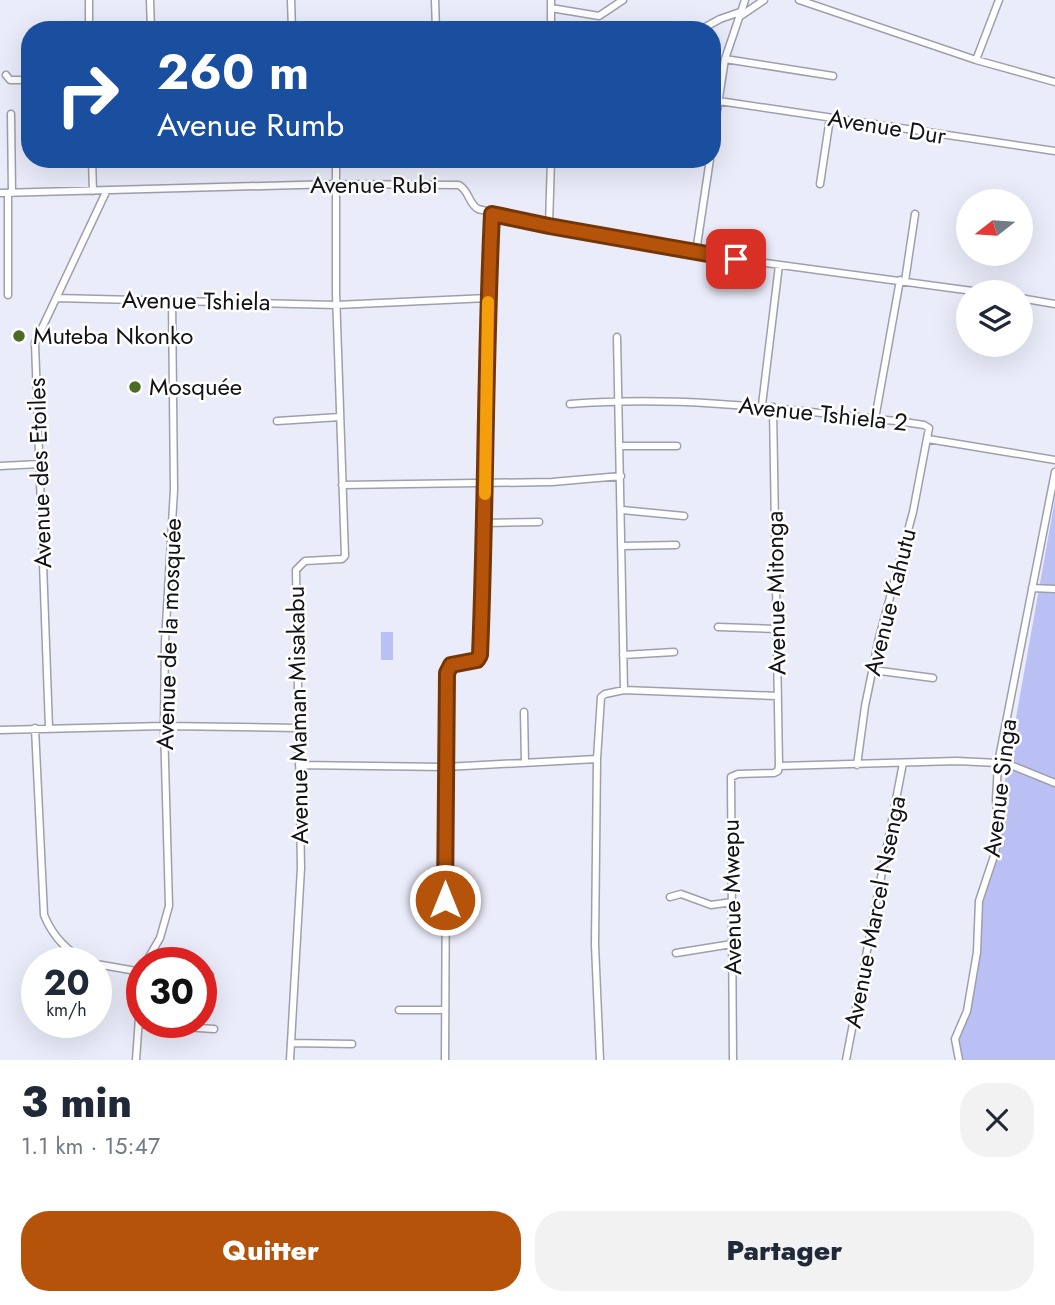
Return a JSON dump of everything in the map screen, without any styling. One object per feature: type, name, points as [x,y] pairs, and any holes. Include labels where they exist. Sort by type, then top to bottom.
[{"type":"street","points":[[89,0],[89,21]]},
{"type":"street","points":[[150,0],[151,21]]},
{"type":"street","points":[[291,0],[292,21]]},
{"type":"street","points":[[435,0],[436,21]]},
{"type":"street","points":[[551,0],[551,21]]},
{"type":"street","points":[[551,8],[599,16],[623,0]]},
{"type":"street","points":[[721,86],[725,58],[745,0]]},
{"type":"street","points":[[717,21],[739,15],[764,0]]},
{"type":"street","points":[[799,0],[976,60],[1055,82]]},
{"type":"street","points":[[976,60],[999,0]]},
{"type":"street","points":[[725,58],[833,76]]},
{"type":"street","points":[[6,75],[10,80],[21,80]]},
{"type":"street","name":"Avenue Dur","points":[[721,100],[1055,151]]},
{"type":"street","points":[[8,295],[7,193],[11,114]]},
{"type":"street","points":[[820,184],[830,118]]},
{"type":"street","points":[[92,168],[93,191]]},
{"type":"street","name":"Avenue Maman Misakabu","points":[[290,1060],[301,868],[296,570],[305,561],[344,557],[336,305],[336,168]]},
{"type":"street","points":[[549,226],[551,168]]},
{"type":"street","points":[[696,252],[709,168]]},
{"type":"street","name":"Avenue Rubi","points":[[7,193],[335,184],[459,185],[467,191],[472,205],[492,214],[549,226],[779,265],[956,288]]},
{"type":"street","name":"Avenue des Etoiles","points":[[48,728],[35,343],[106,191]]},
{"type":"street","points":[[445,1060],[445,767],[448,669],[454,664],[477,660],[480,655],[492,214]]},
{"type":"street","points":[[875,419],[915,214]]},
{"type":"street","points":[[762,405],[779,265]]},
{"type":"street","name":"Avenue Tshiela","points":[[56,298],[336,305],[488,298]]},
{"type":"street","name":"Avenue de la mosquée","points":[[154,947],[169,906],[164,726],[165,642],[174,481],[172,300]]},
{"type":"street","points":[[1033,300],[1055,304]]},
{"type":"street","points":[[617,337],[624,690]]},
{"type":"street","name":"Avenue Tshiela 2","points":[[570,404],[618,400],[762,405],[926,425],[929,429],[928,439],[1055,460]]},
{"type":"street","name":"Avenue Mitonga","points":[[773,407],[779,766]]},
{"type":"street","points":[[277,421],[340,417]]},
{"type":"street","name":"Avenue Kahutu","points":[[857,765],[865,706],[913,512],[928,439]]},
{"type":"street","points":[[620,446],[677,446]]},
{"type":"street","points":[[0,466],[40,464]]},
{"type":"street","name":"Avenue Singa","points":[[959,1060],[955,1039],[967,1011],[977,952],[980,896],[995,853],[999,831],[996,800],[998,763],[1055,472]]},
{"type":"street","points":[[342,485],[552,482],[621,476]]},
{"type":"street","points":[[621,510],[684,516]]},
{"type":"street","points":[[484,523],[539,522]]},
{"type":"street","points":[[622,546],[676,545]]},
{"type":"street","points":[[1032,588],[1055,589]]},
{"type":"street","points":[[718,627],[777,629]]},
{"type":"street","points":[[623,655],[674,652]]},
{"type":"street","points":[[873,670],[933,678]]},
{"type":"street","points":[[600,1060],[595,945],[597,759],[601,697],[624,690],[778,695]]},
{"type":"street","points":[[524,712],[525,763]]},
{"type":"street","points":[[0,730],[35,727],[164,726],[298,728]]},
{"type":"street","points":[[35,727],[44,915],[65,947]]},
{"type":"street","points":[[299,765],[445,767],[597,759]]},
{"type":"street","name":"Avenue Marcel Nsenga","points":[[846,1060],[903,763]]},
{"type":"street","points":[[779,766],[998,763],[1013,766],[1055,783]]},
{"type":"street","name":"Avenue Mwepu","points":[[733,1060],[731,777],[738,774],[771,774],[777,772],[779,766]]},
{"type":"street","points":[[670,897],[681,894],[711,905],[732,902]]},
{"type":"street","points":[[676,953],[732,944]]},
{"type":"street","points":[[399,1010],[445,1010]]},
{"type":"street","points":[[136,1060],[138,1038]]},
{"type":"street","points":[[291,1043],[352,1044]]},
{"type":"shaded area","points":[[1055,499],[1055,1060],[955,1060]]},
{"type":"shaded area","points":[[381,632],[393,632],[393,660],[381,660]]},
{"type":"slow traffic","points":[[485,494],[488,302]]},
{"type":"place","name":"Muteba Nkonko","points":[[19,336]]},
{"type":"place","name":"Mosquée","points":[[135,387]]},
{"type":"route","points":[[445,900],[447,673],[451,665],[477,660],[480,655],[492,214],[736,259]]}]
